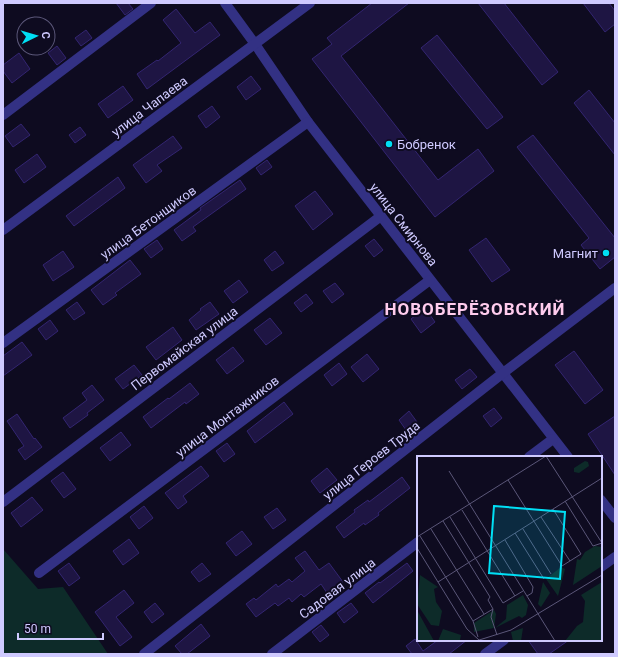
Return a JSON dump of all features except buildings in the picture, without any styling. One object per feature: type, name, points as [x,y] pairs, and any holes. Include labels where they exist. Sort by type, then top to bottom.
[{"type":"street","points":[[3,115],[151,3]]},
{"type":"street","name":"улица Смирнова","points":[[225,3],[308,122],[567,456]]},
{"type":"street","name":"улица Чапаева","points":[[3,230],[310,3]]},
{"type":"street","name":"улица Бетонщиков","points":[[3,343],[308,122]]},
{"type":"street","name":"Первомайская улица","points":[[3,502],[381,216]]},
{"type":"street","name":"улица Монтажников","points":[[39,573],[430,280]]},
{"type":"street","name":"улица Героев Труда","points":[[144,654],[503,373],[615,288]]},
{"type":"street","points":[[530,456],[553,439]]},
{"type":"street","points":[[602,501],[615,518]]},
{"type":"street","name":"Садовая улица","points":[[272,654],[417,543]]},
{"type":"street","points":[[602,567],[615,557]]},
{"type":"street","points":[[485,654],[503,641]]},
{"type":"green space","points":[[3,549],[38,589],[63,587],[108,654],[3,654]]},
{"type":"place","name":"Бобренок","points":[[389,144]]},
{"type":"place","name":"Магнит","points":[[606,253]]},
{"type":"district","name":"НОВОБЕРЁЗОВСКИЙ","points":[[475,309]]}]
